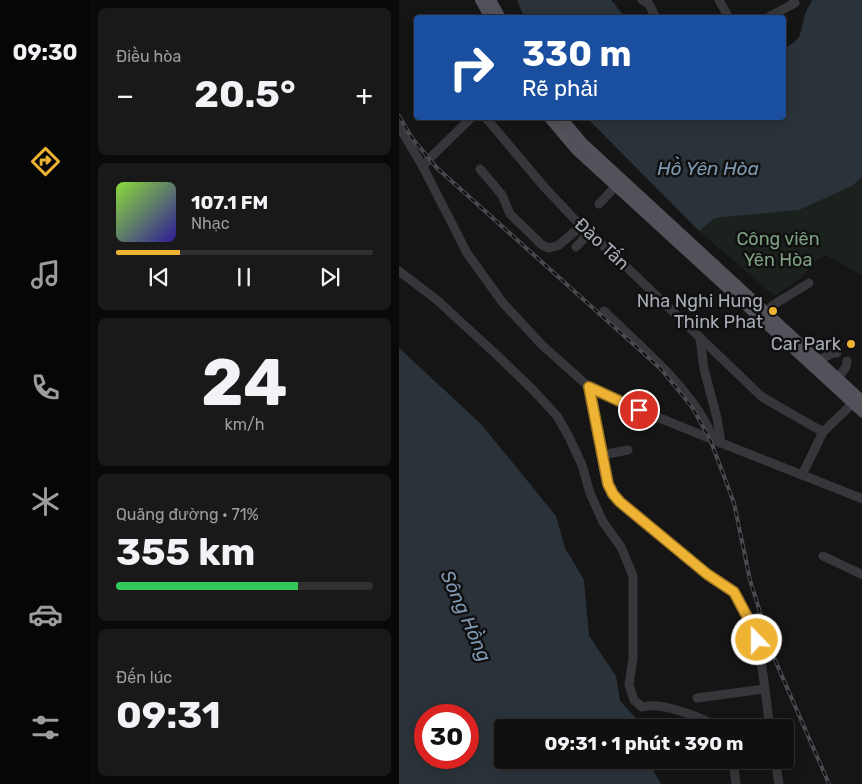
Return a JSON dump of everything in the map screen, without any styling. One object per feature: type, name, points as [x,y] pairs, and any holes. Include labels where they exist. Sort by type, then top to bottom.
[{"type":"main road","points":[[481,0],[488,15]]},
{"type":"main road","points":[[491,0],[499,15]]},
{"type":"main road","points":[[551,120],[577,150],[615,187],[764,317],[838,378],[862,401]]},
{"type":"main road","points":[[563,120],[583,143],[862,413]]},
{"type":"street","points":[[642,0],[649,4],[654,15]]},
{"type":"street","points":[[719,0],[727,15]]},
{"type":"street","points":[[773,15],[795,3],[793,0]]},
{"type":"street","points":[[423,167],[469,120]]},
{"type":"street","name":"Đào Tấn","points":[[488,120],[545,189],[581,226],[670,308],[762,397],[823,432]]},
{"type":"street","points":[[399,126],[423,167],[467,253],[503,303],[542,345],[589,387],[639,410],[862,499]]},
{"type":"street","points":[[480,168],[502,195],[510,214],[545,247],[551,248],[559,245],[581,226]]},
{"type":"street","points":[[599,204],[615,187]]},
{"type":"street","points":[[576,247],[589,233]]},
{"type":"street","points":[[399,271],[437,300],[499,357],[557,416],[582,465],[590,494],[603,522],[621,547],[633,576],[633,658],[629,685],[635,700],[641,707],[658,706],[703,719]]},
{"type":"street","points":[[764,317],[773,305],[809,283]]},
{"type":"street","points":[[604,311],[655,358],[679,384],[717,442]]},
{"type":"street","points":[[700,339],[704,369],[717,418],[717,442]]},
{"type":"street","points":[[818,361],[832,353],[837,353]]},
{"type":"street","points":[[838,378],[846,367],[847,362]]},
{"type":"street","points":[[589,387],[608,484],[616,498],[707,574],[729,588],[736,595],[757,640],[769,719]]},
{"type":"street","points":[[802,476],[823,432],[852,404]]},
{"type":"street","points":[[602,455],[628,450]]},
{"type":"street","points":[[823,556],[862,575]]},
{"type":"street","points":[[697,698],[764,689]]},
{"type":"street","points":[[734,769],[736,784]]},
{"type":"street","points":[[776,769],[779,784]]},
{"type":"green space","name":"Công viên Yên Hòa","points":[[862,177],[862,275],[825,255],[817,260],[800,279],[775,296],[699,231],[715,218],[799,210],[852,186]]},
{"type":"water","points":[[517,0],[611,0],[623,15],[523,15]]},
{"type":"water","name":"Hồ Yên Hòa","points":[[812,0],[862,0],[862,177],[852,186],[799,210],[715,218],[699,231],[589,120],[786,120],[786,47],[798,39]]},
{"type":"water","name":"Sông Hồng","points":[[399,348],[481,424],[556,516],[565,548],[584,580],[589,636],[616,676],[620,701],[635,717],[635,719],[494,719],[494,769],[652,769],[661,784],[399,784]]},
{"type":"railway","points":[[399,116],[412,138],[437,168],[661,369],[692,407],[710,439],[734,503],[750,580],[775,660],[829,784]]},
{"type":"place","name":"Nha Nghi Hung Think Phat","points":[[773,311]]},
{"type":"place","name":"Car Park","points":[[851,344]]},
{"type":"route","points":[[639,410],[589,387],[610,490],[634,514],[707,574],[734,592],[757,640]]}]
